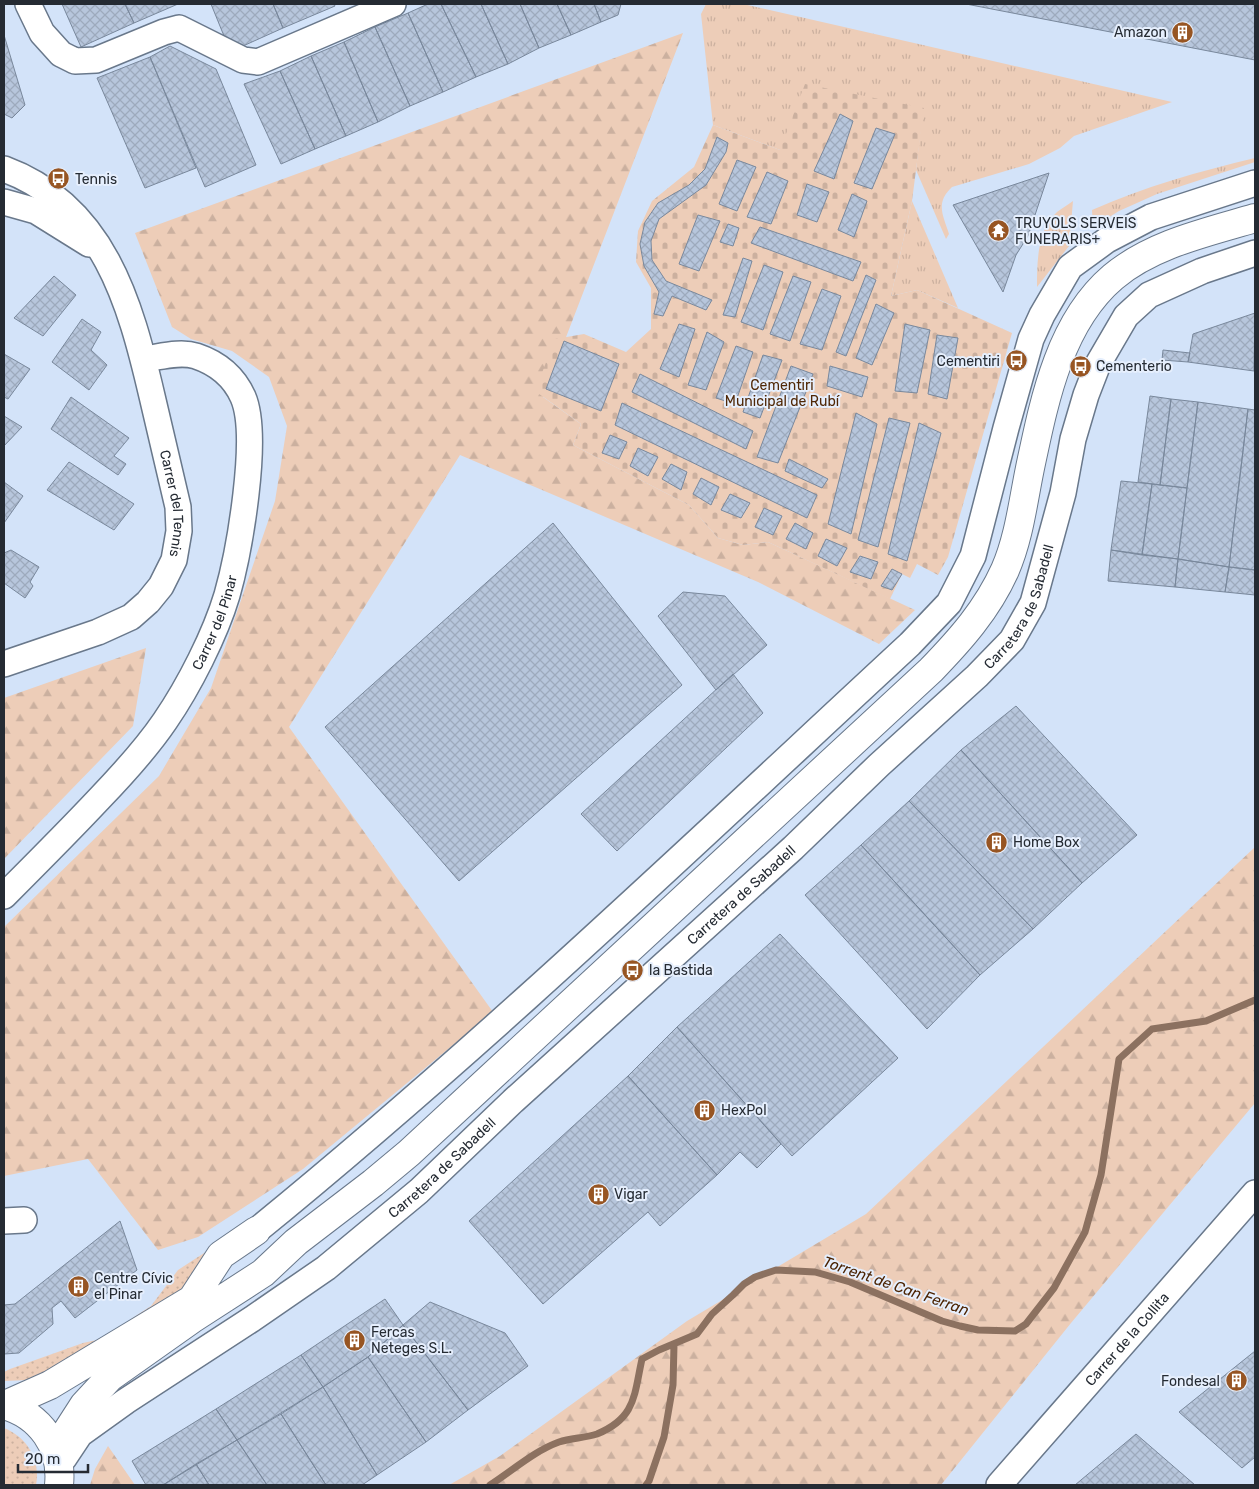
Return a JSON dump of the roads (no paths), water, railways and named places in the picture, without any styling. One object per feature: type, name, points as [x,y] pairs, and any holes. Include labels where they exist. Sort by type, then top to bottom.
[{"type":"main road","points":[[58,1467],[84,1405],[110,1377],[160,1341],[263,1273],[296,1242],[373,1184],[409,1153],[931,670],[971,627],[983,610],[1005,570],[1018,525],[1050,390],[1060,359],[1074,328],[1088,305],[1113,277],[1150,254],[1194,237],[1255,218]]},
{"type":"main road","points":[[193,1298],[221,1255],[256,1231]]},
{"type":"main road","points":[[4,1405],[50,1386],[254,1262],[296,1242]]},
{"type":"main road","points":[[4,1405],[21,1411],[36,1421],[47,1434],[58,1467]]},
{"type":"street","points":[[28,4],[42,33],[61,54],[75,61],[96,60],[164,32],[179,28],[243,60],[258,62],[393,4]]},
{"type":"street","name":"Carrer del Tennis","points":[[4,169],[42,187],[89,231],[124,293],[144,359],[178,506],[179,532],[174,560],[161,586],[148,602],[131,617],[98,632],[4,664]]},
{"type":"street","points":[[256,1231],[333,1168],[492,1030],[903,650],[950,603],[973,556],[1031,339],[1042,315],[1070,267],[1107,240],[1151,217],[1255,182]]},
{"type":"street","points":[[4,202],[36,211],[79,239],[101,250]]},
{"type":"street","name":"Carretera de Sabadell","points":[[58,1467],[80,1434],[126,1401],[326,1268],[419,1191],[513,1101],[793,848],[879,765],[977,676],[1012,640],[1033,603],[1063,493],[1073,439],[1086,395],[1098,364],[1126,316],[1149,295],[1202,271],[1255,253]]},
{"type":"street","name":"Carrer del Pinar","points":[[4,896],[139,756],[166,720],[189,680],[209,639],[226,596],[236,558],[247,481],[249,441],[249,420],[244,398],[233,379],[214,364],[194,355],[174,354],[144,359]]},
{"type":"street","name":"Carrer de la Collita","points":[[999,1485],[1255,1193]]},
{"type":"waterway","name":"Torrent de Can Ferran","points":[[490,1485],[550,1446],[597,1434],[610,1428],[619,1421],[631,1404],[635,1394],[642,1359],[697,1334],[712,1314],[744,1284],[755,1277],[776,1270],[815,1272],[850,1282],[942,1321],[960,1326],[978,1330],[1015,1331],[1026,1324],[1054,1288],[1085,1232],[1101,1175],[1119,1059],[1152,1029],[1206,1021],[1255,1000]]},
{"type":"waterway","name":"Torrent de Can Ferran","points":[[646,1485],[664,1437],[673,1385],[674,1345]]},
{"type":"place","name":"Amazon","points":[[1183,32]]},
{"type":"place","name":"Tennis","points":[[59,179]]},
{"type":"place","name":"TRUYOLS SERVEIS FUNERARIS+","points":[[999,231]]},
{"type":"place","name":"Cementiri","points":[[1016,361]]},
{"type":"place","name":"Cementerio","points":[[1080,366]]},
{"type":"place","name":"Home Box","points":[[997,842]]},
{"type":"place","name":"la Bastida","points":[[633,970]]},
{"type":"place","name":"HexPol","points":[[705,1110]]},
{"type":"place","name":"Vigar","points":[[598,1194]]},
{"type":"place","name":"Centre Cívic el Pinar","points":[[78,1286]]},
{"type":"place","name":"Fercas Neteges S.L.","points":[[355,1340]]},
{"type":"place","name":"Fondesal","points":[[1236,1381]]},
{"type":"park label","name":"Cementiri Municipal de Rubí","points":[[782,394]]}]
